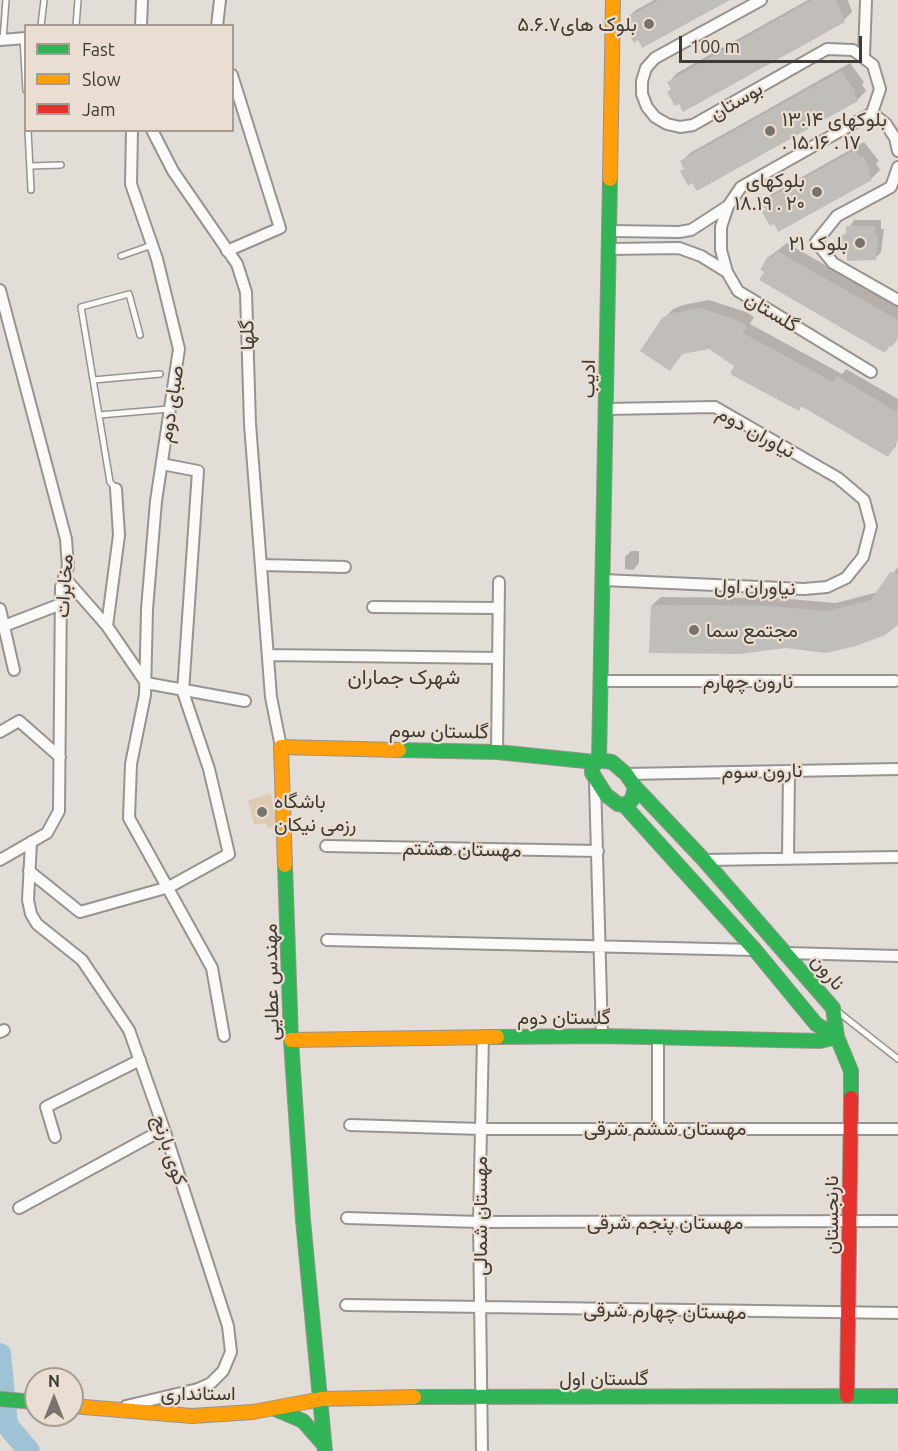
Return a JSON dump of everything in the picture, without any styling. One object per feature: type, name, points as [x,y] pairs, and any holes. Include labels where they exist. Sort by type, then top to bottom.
[{"type":"street","points":[[141,24],[142,0]]},
{"type":"street","points":[[218,24],[220,0]]},
{"type":"street","name":"ادیب","points":[[595,781],[592,772],[597,761],[601,681],[613,0]]},
{"type":"street","name":"بوستان","points":[[761,0],[655,58],[646,68],[642,81],[642,94],[647,107],[655,117],[667,124],[693,125],[827,49],[853,50],[864,56]]},
{"type":"street","points":[[866,0],[864,56],[873,65],[879,83],[878,102],[872,113],[885,124],[895,138],[898,152]]},
{"type":"street","points":[[2,40],[24,38]]},
{"type":"street","points":[[227,251],[280,228],[234,81]]},
{"type":"street","name":"گلستان","points":[[871,372],[738,291],[727,272],[721,250],[721,227],[728,206],[741,187],[872,113]]},
{"type":"street","name":"صبای دوم","points":[[132,132],[131,184],[152,245],[179,349],[162,464],[147,609],[146,683],[131,764],[129,818],[212,968],[224,1036]]},
{"type":"street","name":"گلها","points":[[153,132],[173,171],[237,264],[246,292],[250,424],[261,565]]},
{"type":"street","points":[[898,167],[891,187],[837,216],[816,242],[833,263],[898,300]]},
{"type":"street","points":[[610,231],[679,232],[691,230],[728,206]]},
{"type":"street","points":[[610,249],[679,248],[701,256],[727,272]]},
{"type":"street","name":"مخابرات","points":[[0,290],[5,323],[66,539],[68,567],[61,587],[59,811],[47,833],[0,860]]},
{"type":"street","name":"نیاوران دوم","points":[[607,409],[715,407],[838,478],[864,500],[871,526]]},
{"type":"street","points":[[29,871],[80,912],[169,887],[229,854],[208,769],[183,692],[198,471],[162,464]]},
{"type":"street","points":[[107,626],[119,535],[116,489]]},
{"type":"street","name":"نیاوران اول","points":[[603,580],[804,589],[827,587],[846,578],[863,557],[871,526]]},
{"type":"street","points":[[261,565],[345,567]]},
{"type":"street","name":"مهندس عطایی","points":[[261,565],[271,697],[281,747],[291,1040],[303,1220],[325,1448]]},
{"type":"street","points":[[64,577],[107,626],[146,683],[183,692],[245,701]]},
{"type":"street","points":[[497,752],[499,582]]},
{"type":"street","points":[[4,626],[61,604]]},
{"type":"street","points":[[373,608],[499,608]]},
{"type":"street","points":[[0,609],[14,670]]},
{"type":"street","points":[[268,655],[498,658]]},
{"type":"street","name":"نارون چهارم","points":[[601,681],[895,681]]},
{"type":"street","points":[[0,732],[20,721],[60,757]]},
{"type":"street","name":"گلستان سوم","points":[[281,747],[497,752],[597,761]]},
{"type":"street","points":[[597,761],[612,762],[626,774]]},
{"type":"street","name":"نارون سوم","points":[[626,774],[898,769]]},
{"type":"street","points":[[788,859],[789,771]]},
{"type":"street","name":"نارون","points":[[626,774],[635,787],[787,953],[833,1008],[837,1037]]},
{"type":"street","points":[[595,781],[613,802],[624,805],[755,950],[816,1024],[837,1037]]},
{"type":"street","points":[[595,781],[602,1036]]},
{"type":"street","points":[[624,805],[632,800],[635,787]]},
{"type":"street","name":"کوی بارنج","points":[[31,842],[27,900],[31,914],[37,924],[82,960],[129,1030],[228,1326],[231,1352],[223,1371],[211,1383],[198,1389],[111,1410]]},
{"type":"street","name":"مهستان هشتم","points":[[326,846],[598,852]]},
{"type":"street","points":[[704,860],[898,857]]},
{"type":"street","points":[[327,940],[598,944],[755,950]]},
{"type":"street","points":[[787,953],[898,956]]},
{"type":"street","name":"مهستان شمالی","points":[[482,1451],[479,1222],[483,1036]]},
{"type":"street","name":"گلستان دوم","points":[[291,1040],[602,1036],[820,1041],[837,1037]]},
{"type":"street","points":[[658,1037],[658,1129]]},
{"type":"street","name":"نارنجستان","points":[[837,1037],[851,1071],[850,1313],[847,1396]]},
{"type":"street","points":[[55,1137],[46,1107],[140,1060]]},
{"type":"street","name":"مهستان ششم شرقی","points":[[351,1125],[481,1129],[850,1127],[898,1129]]},
{"type":"street","points":[[20,1208],[164,1129]]},
{"type":"street","name":"مهستان پنجم شرقی","points":[[347,1218],[479,1222],[898,1221]]},
{"type":"street","name":"مهستان چهارم شرقی","points":[[346,1305],[480,1309],[898,1313]]},
{"type":"street","name":"گلستان اول","points":[[322,1399],[892,1396],[898,1405]]},
{"type":"street","points":[[0,1399],[24,1401]]},
{"type":"street","name":"استاندارى","points":[[84,1407],[192,1416],[274,1409],[322,1399]]},
{"type":"street","points":[[274,1409],[303,1421],[325,1448]]},
{"type":"lane","points":[[2,40],[6,0]]},
{"type":"lane","points":[[41,24],[44,0]]},
{"type":"lane","points":[[76,24],[78,0]]},
{"type":"lane","points":[[28,132],[31,190]]},
{"type":"lane","points":[[30,166],[61,165]]},
{"type":"lane","points":[[121,256],[152,245]]},
{"type":"lane","points":[[116,489],[111,482],[81,307],[129,294],[140,335]]},
{"type":"lane","points":[[93,380],[160,374]]},
{"type":"lane","points":[[99,415],[169,409]]},
{"type":"lane","points":[[833,1008],[898,1059]]},
{"type":"shaded area","name":"باشگاه رزمی نیکان","points":[[271,794],[277,827],[268,828],[266,823],[254,825],[248,800]]},
{"type":"building","name":"بلوک های۵.۶.۷","points":[[659,0],[730,0],[642,48],[638,40],[634,43],[626,28],[630,26],[626,18]]},
{"type":"building","points":[[812,0],[836,0],[845,22],[683,112],[679,104],[675,106],[667,92],[671,89],[667,82]]},
{"type":"building","name":"بلوکهای ۱۳.۱۴ . ۱۵.۱۶ . ۱۷","points":[[841,71],[856,92],[854,93],[858,101],[697,191],[692,183],[688,186],[680,171],[684,169],[680,161]]},
{"type":"building","name":"بلوکهای ۱۸.۱۹ . ۲۰","points":[[855,150],[860,158],[863,156],[871,171],[868,172],[872,180],[778,232],[774,224],[770,226],[762,212],[766,210],[761,202]]},
{"type":"building","name":"بلوک ۲۱","points":[[846,226],[875,226],[875,235],[878,235],[876,260],[847,261],[847,252],[842,252],[842,235],[846,235]]},
{"type":"building","points":[[777,251],[898,320],[898,338],[892,347],[890,345],[885,353],[759,280],[764,272],[760,270],[768,256],[772,258]]},
{"type":"building","points":[[700,308],[737,320],[747,326],[743,333],[833,382],[837,376],[898,413],[898,440],[888,457],[801,406],[799,411],[730,374],[734,366],[709,349],[682,354],[670,371],[640,351],[662,318],[673,313]]},
{"type":"building","points":[[890,572],[898,573],[898,625],[885,635],[856,646],[826,653],[786,648],[739,654],[649,653],[651,605],[768,606],[826,611],[871,600]]},
{"type":"waterway","points":[[0,1354],[7,1425],[29,1451]]},
{"type":"traffic: fast","points":[[599,760],[610,179]]},
{"type":"traffic: fast","points":[[399,750],[497,752],[595,762]]},
{"type":"traffic: fast","points":[[599,760],[612,762],[626,774],[635,787],[632,800],[624,805],[618,804],[606,795],[592,773],[592,767],[599,760]]},
{"type":"traffic: fast","points":[[624,805],[755,950],[816,1024],[837,1037],[833,1008],[704,860],[635,787]]},
{"type":"traffic: fast","points":[[285,865],[291,1040],[303,1220],[325,1451]]},
{"type":"traffic: fast","points":[[497,1037],[602,1036],[820,1041],[837,1037],[851,1071],[851,1098]]},
{"type":"traffic: fast","points":[[414,1397],[898,1396]]},
{"type":"traffic: fast","points":[[0,1399],[24,1401]]},
{"type":"traffic: fast","points":[[275,1409],[303,1421],[324,1445]]},
{"type":"traffic: slow","points":[[610,179],[613,0]]},
{"type":"traffic: slow","points":[[285,865],[281,747],[399,750]]},
{"type":"traffic: slow","points":[[291,1040],[497,1037]]},
{"type":"traffic: slow","points":[[84,1407],[192,1416],[253,1412],[322,1399],[414,1397]]},
{"type":"traffic: jam","points":[[847,1396],[851,1098]]},
{"type":"place","name":"بلوک های۵.۶.۷","points":[[649,24]]},
{"type":"place","name":"بلوکهای ۱۳.۱۴ . ۱۵.۱۶ . ۱۷","points":[[770,131]]},
{"type":"place","name":"بلوکهای ۱۸.۱۹ . ۲۰","points":[[817,192]]},
{"type":"place","name":"بلوک ۲۱","points":[[860,243]]},
{"type":"place","name":"مجتمع سما","points":[[694,630]]},
{"type":"place","name":"باشگاه رزمی نیکان","points":[[262,812]]},
{"type":"district","name":"شهرک جماران","points":[[404,677]]}]
